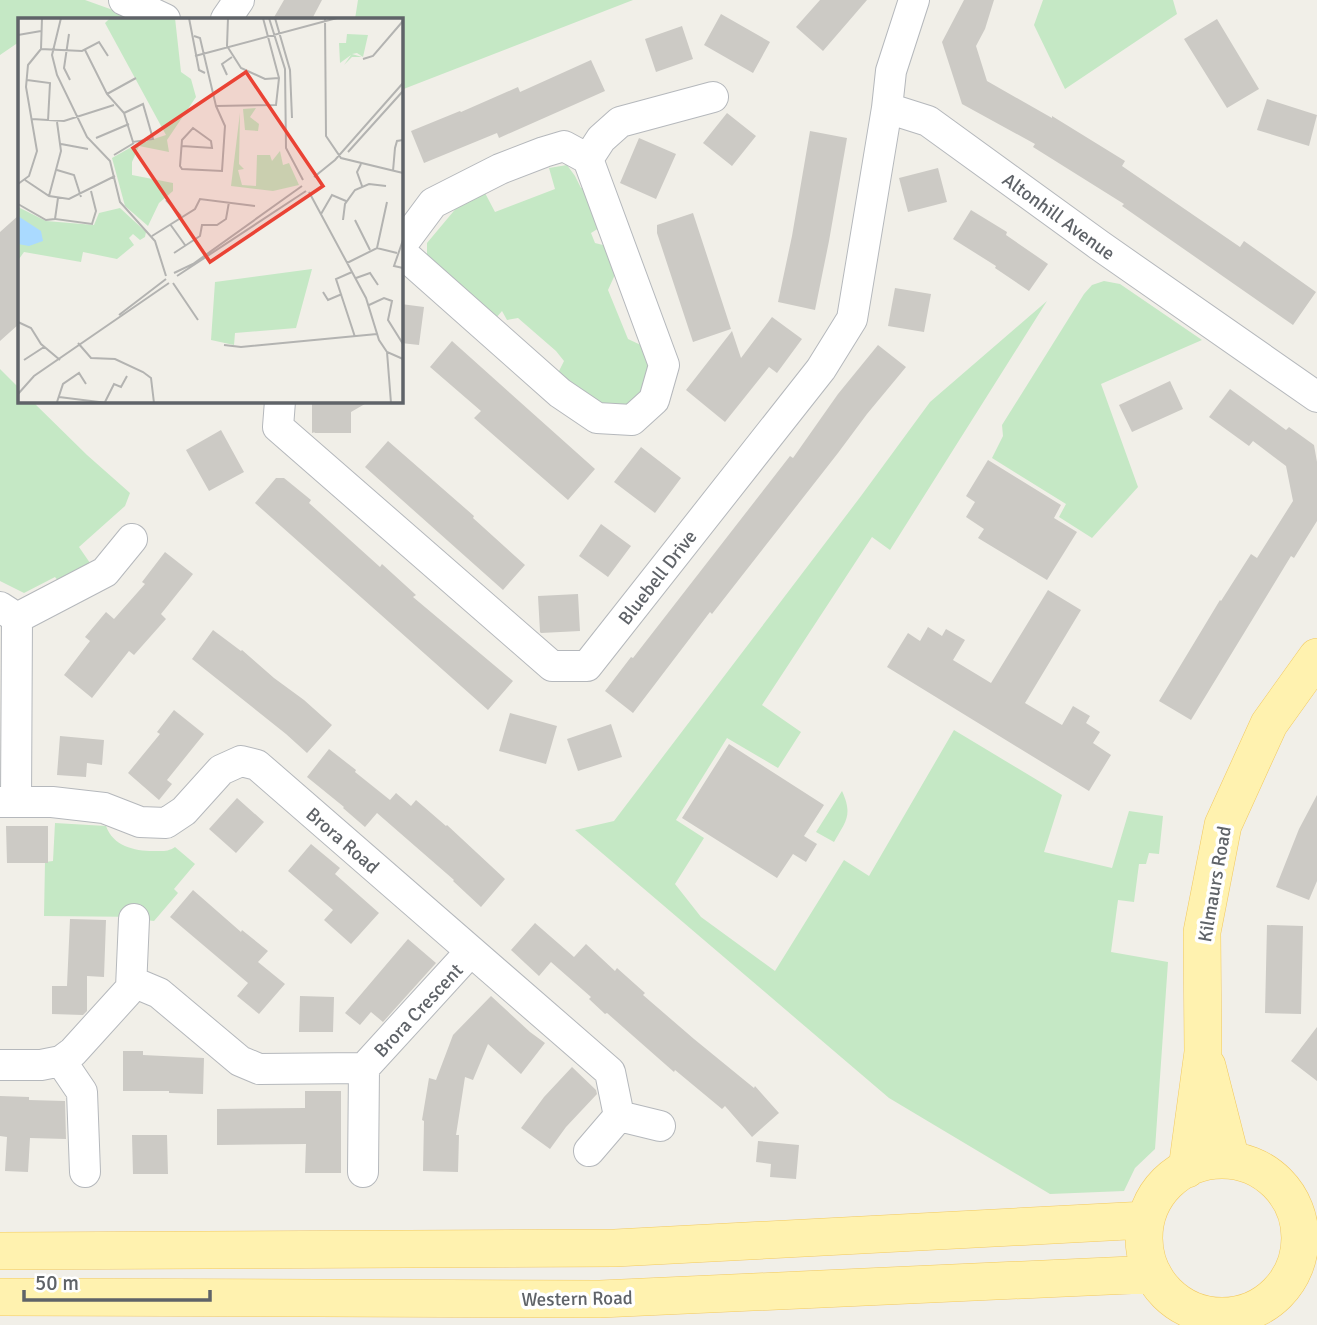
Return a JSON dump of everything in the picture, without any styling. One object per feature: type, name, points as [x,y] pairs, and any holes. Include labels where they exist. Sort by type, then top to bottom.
[{"type":"main road","name":"Kilmaurs Road","points":[[1187,1169],[1203,1052],[1202,932],[1223,825],[1269,724],[1317,657]]},
{"type":"main road","name":"Kilmaurs Road","points":[[1203,1052],[1231,1160]]},
{"type":"main road","points":[[1231,1160],[1267,1173],[1304,1206],[1298,1219],[1305,1266],[1276,1295],[1243,1318],[1192,1310],[1166,1298],[1144,1248],[1146,1220],[1157,1195],[1175,1175],[1187,1169],[1204,1161],[1231,1160]]},
{"type":"main road","points":[[0,1251],[615,1248],[1146,1220]]},
{"type":"main road","points":[[95,1251],[98,1297]]},
{"type":"main road","name":"Western Road","points":[[0,1297],[1166,1298]]},
{"type":"street","points":[[124,0],[163,18]]},
{"type":"street","points":[[227,18],[239,0]]},
{"type":"street","points":[[887,108],[891,71],[914,0]]},
{"type":"street","points":[[588,159],[601,139],[620,122],[713,97]]},
{"type":"street","name":"Altonhill Avenue","points":[[887,108],[928,121],[1099,245],[1317,397]]},
{"type":"street","name":"Bluebell Drive","points":[[280,402],[278,427],[552,666],[587,666],[821,369],[852,319],[887,108]]},
{"type":"street","points":[[402,245],[433,203],[500,169],[564,146],[588,159],[664,365],[654,400],[632,420],[597,418],[560,393],[402,253]]},
{"type":"street","points":[[8,802],[9,612],[105,572],[132,539]]},
{"type":"street","name":"Brora Road","points":[[8,802],[52,802],[104,808],[140,822],[166,823],[184,811],[221,769],[241,761],[257,765],[610,1072],[619,1116]]},
{"type":"street","points":[[0,1065],[41,1065],[61,1061],[73,1052],[131,988],[134,919]]},
{"type":"street","name":"Brora Crescent","points":[[363,1172],[364,1068],[471,951]]},
{"type":"street","name":"Brora Crescent","points":[[131,988],[140,985],[159,993],[240,1061],[259,1069],[364,1068]]},
{"type":"street","points":[[61,1061],[82,1092],[85,1172]]},
{"type":"street","points":[[589,1151],[619,1116],[660,1126]]},
{"type":"green space","points":[[0,0],[85,0],[135,18],[18,18],[18,43],[0,55]]},
{"type":"green space","points":[[358,0],[633,0],[402,90],[402,18],[355,18]]},
{"type":"green space","points":[[1043,0],[1173,0],[1177,14],[1065,89],[1034,25]]},
{"type":"green space","points":[[567,165],[581,188],[588,188],[599,228],[591,233],[595,243],[611,247],[618,268],[608,290],[628,339],[645,347],[650,369],[648,390],[633,404],[615,411],[594,406],[558,373],[564,361],[518,318],[507,320],[502,311],[496,318],[431,262],[427,255],[427,243],[458,206],[485,193],[495,212],[555,189],[549,168]]},
{"type":"green space","points":[[1104,281],[1120,284],[1202,340],[1101,384],[1138,487],[1092,538],[1059,517],[1066,504],[992,458],[1003,436],[1002,425],[1084,294],[1092,285]]},
{"type":"green space","points":[[1047,301],[890,550],[872,537],[762,705],[801,732],[778,768],[727,738],[676,820],[704,838],[675,884],[701,917],[775,971],[844,860],[869,876],[954,730],[1062,795],[1044,852],[1112,868],[1129,811],[1163,816],[1159,854],[1149,853],[1146,864],[1139,864],[1134,902],[1118,900],[1111,952],[1168,962],[1155,1149],[1135,1168],[1124,1191],[1050,1194],[889,1098],[575,830],[614,821],[930,402]]},
{"type":"green space","points":[[0,369],[18,387],[18,402],[33,402],[130,493],[125,506],[79,547],[90,563],[59,582],[55,577],[24,593],[0,581]]},
{"type":"green space","points":[[842,791],[847,806],[847,818],[834,842],[816,832]]},
{"type":"green space","points":[[55,823],[106,826],[109,833],[125,846],[153,851],[175,847],[195,864],[174,889],[178,893],[154,921],[145,920],[145,917],[44,916],[45,862],[53,861]]},
{"type":"building","points":[[284,0],[322,0],[313,18],[274,18]]},
{"type":"building","points":[[820,0],[867,0],[823,51],[796,27]]},
{"type":"building","points":[[964,0],[994,0],[985,29],[976,46],[987,81],[1052,116],[1125,161],[1122,166],[1240,247],[1244,241],[1316,292],[1293,325],[1122,206],[1124,204],[1033,147],[1035,144],[962,104],[942,42]]},
{"type":"building","points":[[721,14],[770,42],[753,73],[704,45]]},
{"type":"building","points":[[1217,19],[1259,89],[1227,108],[1184,39]]},
{"type":"building","points":[[682,26],[693,59],[656,72],[645,39]]},
{"type":"building","points":[[591,60],[605,91],[499,138],[497,133],[424,163],[411,131],[518,87],[520,92]]},
{"type":"building","points":[[1267,99],[1317,115],[1309,146],[1257,130]]},
{"type":"building","points":[[727,113],[756,136],[732,166],[703,143]]},
{"type":"building","points":[[810,131],[847,138],[815,310],[778,302]]},
{"type":"building","points":[[639,138],[676,154],[656,199],[620,183]]},
{"type":"building","points":[[938,168],[947,202],[908,212],[899,178]]},
{"type":"building","points":[[971,210],[1007,232],[1006,235],[1048,264],[1029,291],[953,239]]},
{"type":"building","points":[[693,213],[731,329],[693,342],[657,233],[657,225]]},
{"type":"building","points":[[18,216],[18,325],[0,341],[0,232]]},
{"type":"building","points":[[895,288],[931,294],[924,332],[888,326]]},
{"type":"building","points":[[402,304],[424,307],[419,345],[402,343]]},
{"type":"building","points":[[772,317],[802,339],[777,373],[769,367],[725,422],[686,390],[732,331],[741,358]]},
{"type":"building","points":[[452,341],[595,469],[568,500],[474,418],[481,411],[430,367]]},
{"type":"building","points":[[878,345],[906,367],[712,614],[710,612],[633,713],[605,691],[790,456],[793,458],[838,394]]},
{"type":"building","points":[[1170,381],[1183,409],[1132,432],[1119,405]]},
{"type":"building","points":[[1230,389],[1286,430],[1289,427],[1314,445],[1317,462],[1317,521],[1294,558],[1291,556],[1191,720],[1159,701],[1220,600],[1251,554],[1257,558],[1293,501],[1286,466],[1253,441],[1249,446],[1209,417]]},
{"type":"building","points":[[312,402],[368,402],[351,412],[351,433],[312,433]]},
{"type":"building","points":[[221,430],[244,472],[209,491],[186,450]]},
{"type":"building","points":[[388,441],[474,516],[473,518],[525,565],[503,590],[365,467]]},
{"type":"building","points":[[641,447],[681,478],[655,513],[614,482]]},
{"type":"building","points":[[988,460],[1061,505],[1054,518],[1077,532],[1047,580],[978,538],[984,529],[966,517],[975,502],[966,496]]},
{"type":"building","points":[[276,478],[284,478],[311,500],[309,503],[380,567],[382,564],[416,595],[413,597],[513,681],[488,710],[255,503]]},
{"type":"building","points":[[601,524],[631,546],[608,577],[579,556]]},
{"type":"building","points":[[165,552],[193,574],[161,614],[166,619],[134,655],[129,651],[92,698],[64,675],[90,641],[85,637],[106,612],[114,619],[145,584],[142,582]]},
{"type":"building","points":[[1048,590],[1081,610],[1025,703],[1062,725],[1073,706],[1090,716],[1086,723],[1100,732],[1093,743],[1111,755],[1089,791],[887,667],[908,633],[920,641],[928,627],[942,636],[946,629],[965,640],[953,660],[991,683]]},
{"type":"building","points":[[578,594],[580,631],[541,633],[538,596]]},
{"type":"building","points":[[213,630],[242,650],[332,725],[307,753],[192,659]]},
{"type":"building","points":[[174,710],[204,734],[167,780],[172,784],[159,800],[128,773],[160,734],[157,732]]},
{"type":"building","points":[[510,713],[557,726],[546,764],[499,751]]},
{"type":"building","points":[[611,724],[622,757],[578,771],[567,739]]},
{"type":"building","points":[[60,736],[104,740],[102,765],[87,763],[86,777],[57,775]]},
{"type":"building","points":[[729,744],[824,805],[804,836],[817,844],[806,862],[793,854],[777,878],[682,818]]},
{"type":"building","points":[[329,749],[390,800],[396,793],[411,806],[416,800],[505,879],[481,907],[377,813],[365,827],[307,777]]},
{"type":"building","points":[[1317,795],[1317,881],[1309,900],[1276,887],[1299,829]]},
{"type":"building","points":[[237,798],[264,822],[236,853],[209,829]]},
{"type":"building","points":[[6,826],[48,826],[48,863],[7,863]]},
{"type":"building","points":[[311,844],[340,868],[335,874],[379,913],[351,944],[324,920],[333,910],[288,871]]},
{"type":"building","points":[[193,890],[241,932],[242,930],[268,951],[258,962],[285,984],[259,1014],[237,996],[248,983],[170,917]]},
{"type":"building","points":[[70,919],[106,920],[104,977],[87,976],[87,1011],[83,1015],[52,1014],[52,986],[67,986]]},
{"type":"building","points":[[535,923],[574,957],[586,944],[615,971],[617,968],[645,993],[643,995],[694,1039],[754,1088],[755,1086],[779,1113],[752,1137],[725,1106],[722,1109],[675,1070],[674,1072],[605,1014],[589,999],[591,997],[551,962],[539,976],[511,950]]},
{"type":"building","points":[[1267,925],[1303,926],[1301,1014],[1265,1013]]},
{"type":"building","points":[[408,939],[436,963],[383,1022],[371,1012],[360,1025],[345,1013]]},
{"type":"building","points":[[300,996],[334,997],[333,1032],[299,1032]]},
{"type":"building","points":[[491,996],[545,1043],[521,1074],[488,1044],[473,1080],[465,1077],[456,1135],[459,1135],[458,1172],[423,1171],[422,1120],[429,1078],[436,1080],[453,1035]]},
{"type":"building","points":[[1317,1027],[1317,1081],[1291,1061]]},
{"type":"building","points":[[123,1051],[143,1051],[143,1055],[204,1058],[203,1094],[123,1091]]},
{"type":"building","points":[[572,1067],[597,1094],[566,1127],[550,1149],[521,1128],[544,1097]]},
{"type":"building","points":[[305,1091],[341,1091],[341,1173],[305,1173],[306,1144],[217,1145],[217,1109],[305,1108]]},
{"type":"building","points":[[0,1096],[65,1101],[66,1139],[30,1138],[28,1172],[5,1171],[7,1137],[0,1136]]},
{"type":"building","points":[[132,1135],[167,1135],[168,1174],[133,1174]]},
{"type":"building","points":[[758,1141],[799,1145],[796,1179],[770,1177],[771,1164],[756,1162]]}]
